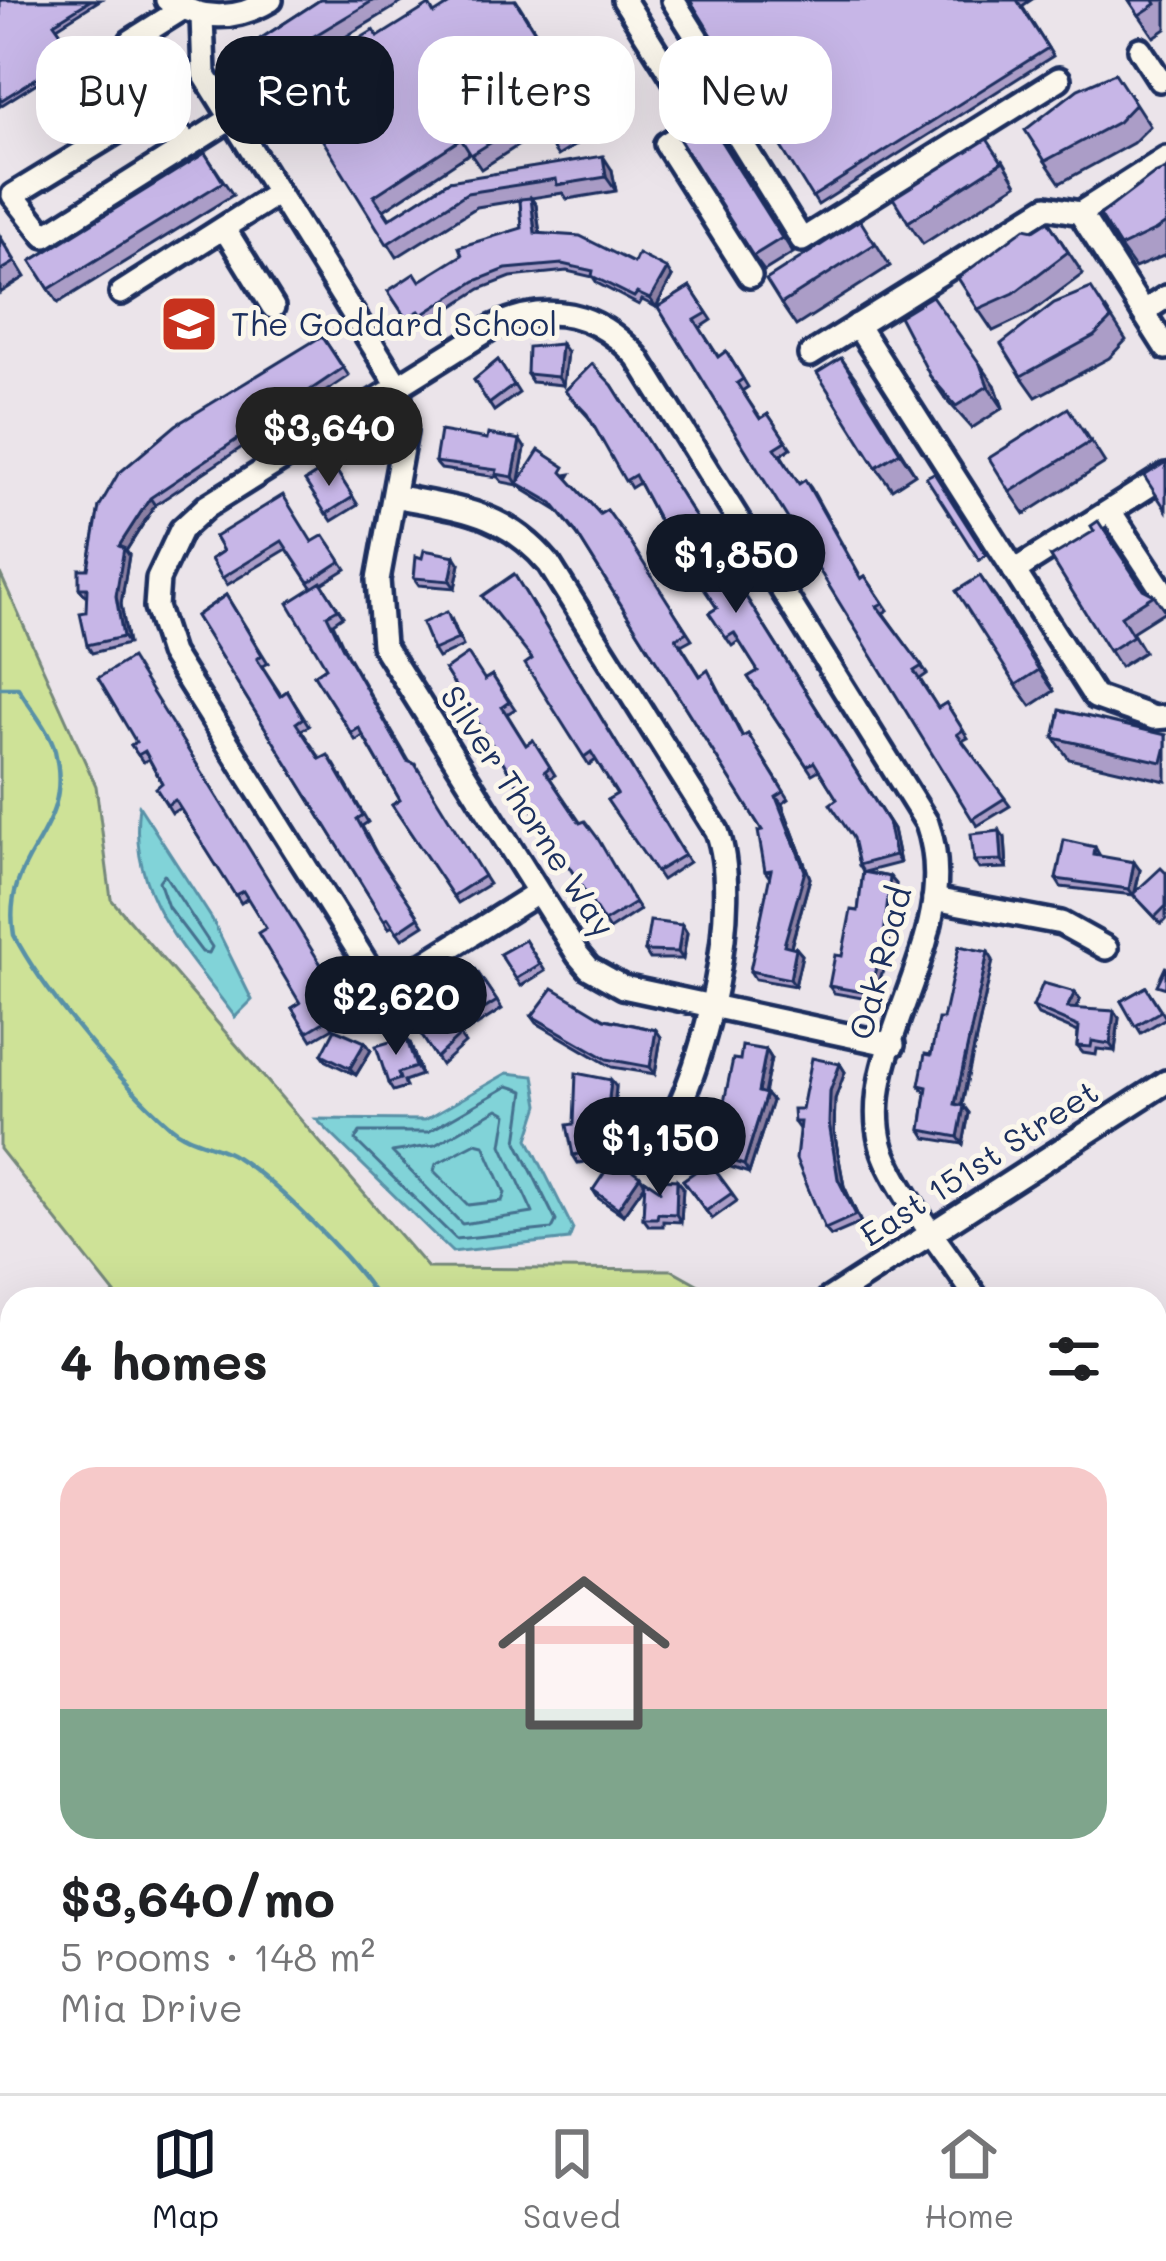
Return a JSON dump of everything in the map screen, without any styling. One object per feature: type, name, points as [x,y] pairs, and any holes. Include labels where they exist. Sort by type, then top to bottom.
[{"type":"street","points":[[139,36],[184,8],[236,15],[272,0]]},
{"type":"street","points":[[624,0],[659,55]]},
{"type":"street","points":[[673,0],[696,36]]},
{"type":"street","points":[[184,8],[201,66],[215,89]]},
{"type":"street","points":[[1140,49],[1164,81]]},
{"type":"street","points":[[743,144],[802,240],[1059,79]]},
{"type":"street","points":[[189,145],[162,116],[141,117],[14,196],[45,236],[215,129]]},
{"type":"street","points":[[248,144],[398,386]]},
{"type":"street","points":[[666,144],[749,276]]},
{"type":"street","points":[[810,355],[1029,214],[1047,207],[1080,213],[1166,158]]},
{"type":"street","points":[[121,292],[278,194]]},
{"type":"street","points":[[1080,213],[1166,348]]},
{"type":"street","points":[[224,228],[273,307]]},
{"type":"street","points":[[1143,312],[1166,297]]},
{"type":"street","name":"Oak Road","points":[[537,893],[383,991],[171,653],[156,607],[168,549],[207,506],[493,326],[540,312],[595,322],[628,346],[913,797],[934,843],[934,899],[918,972],[880,1086],[878,1130],[889,1166],[970,1287]]},
{"type":"street","points":[[857,325],[1095,698],[1154,718],[1166,716]]},
{"type":"street","name":"Silver Thorne Way","points":[[398,386],[405,432],[378,580],[383,644],[578,955],[605,979],[893,1045]]},
{"type":"street","points":[[1014,571],[1166,475]]},
{"type":"street","points":[[394,496],[477,512],[526,536],[549,563],[717,831],[729,892],[694,1079],[667,1129]]},
{"type":"street","points":[[1110,511],[1166,596]]},
{"type":"street","points":[[934,899],[1061,923],[1106,948]]},
{"type":"street","name":"East 151st Street","points":[[847,1287],[1166,1082]]},
{"type":"green space","points":[[0,573],[96,786],[111,899],[428,1268],[672,1270],[702,1287],[109,1287],[0,1149]]},
{"type":"water","points":[[139,806],[212,919],[252,1000],[235,1017],[180,944],[151,894],[138,838]]},
{"type":"water","points":[[507,1073],[534,1076],[539,1105],[528,1139],[573,1229],[569,1239],[452,1252],[316,1119],[425,1120]]},
{"type":"building","points":[[0,0],[91,0],[54,23],[63,36],[36,36],[36,78],[0,101]]},
{"type":"building","points":[[320,0],[374,0],[314,36],[265,36]]},
{"type":"building","points":[[456,0],[515,0],[537,36],[418,36],[418,144],[453,144],[374,196],[389,219],[449,181],[603,156],[606,177],[557,185],[556,179],[467,193],[387,244],[325,144],[394,144],[394,36],[380,36],[429,5],[434,14]]},
{"type":"building","points":[[690,0],[1017,0],[1048,48],[812,197],[779,144],[832,144],[832,36],[712,36]]},
{"type":"building","points":[[1129,0],[1154,0],[1156,4],[1139,15]]},
{"type":"building","points":[[1115,73],[1135,104],[1118,122],[1045,161],[1025,130],[1078,89]]},
{"type":"building","points":[[987,139],[1002,162],[908,222],[893,198]]},
{"type":"building","points":[[464,144],[489,144],[471,155]]},
{"type":"building","points":[[682,144],[723,144],[782,238],[753,256]]},
{"type":"building","points":[[205,153],[223,182],[49,289],[31,261]]},
{"type":"building","points":[[1166,169],[1166,223],[1120,247],[1100,215]]},
{"type":"building","points":[[531,198],[535,233],[580,236],[634,263],[638,254],[667,269],[650,299],[637,293],[634,297],[592,276],[593,271],[562,264],[506,269],[475,281],[422,315],[419,311],[406,318],[388,291],[415,273],[420,281],[462,255],[459,247],[522,228],[520,199]]},
{"type":"building","points":[[860,220],[875,244],[781,304],[766,280]]},
{"type":"building","points":[[1048,221],[1068,252],[1014,293],[978,309],[958,278],[1025,228],[1034,230]]},
{"type":"building","points":[[0,238],[15,262],[0,271]]},
{"type":"building","points":[[690,287],[707,313],[695,320],[718,357],[726,351],[743,379],[737,383],[760,419],[768,414],[786,441],[775,448],[799,484],[805,480],[861,579],[865,576],[883,603],[877,606],[922,666],[914,671],[938,708],[946,703],[963,730],[957,734],[1005,798],[972,819],[658,307]]},
{"type":"building","points":[[1091,288],[1111,319],[1094,336],[1021,376],[1001,344],[1054,303]]},
{"type":"building","points":[[932,296],[980,364],[988,386],[956,406],[930,376],[899,316]]},
{"type":"building","points":[[322,336],[343,368],[150,498],[119,546],[124,548],[116,596],[123,637],[87,645],[80,613],[86,612],[87,588],[79,588],[79,569],[88,569],[99,507],[118,474],[176,425]]},
{"type":"building","points":[[561,344],[558,377],[527,374],[528,347]]},
{"type":"building","points":[[841,358],[900,452],[876,467],[817,373]]},
{"type":"building","points":[[498,360],[514,385],[489,404],[474,380]]},
{"type":"building","points":[[592,364],[612,385],[888,822],[895,855],[859,865],[853,838],[830,804],[837,799],[814,762],[807,766],[748,677],[758,671],[734,633],[726,638],[709,613],[717,608],[693,572],[688,575],[635,475],[625,481],[587,414],[565,391]]},
{"type":"building","points":[[1068,408],[1090,442],[1010,492],[989,458]]},
{"type":"building","points":[[440,431],[520,440],[513,477],[496,474],[497,470],[435,462]]},
{"type":"building","points":[[539,450],[565,467],[562,472],[600,514],[607,510],[629,540],[687,632],[676,638],[700,676],[708,670],[742,737],[748,734],[784,792],[776,797],[805,871],[784,945],[796,948],[790,979],[750,971],[771,870],[765,871],[758,831],[762,830],[575,531],[552,503],[518,483]]},
{"type":"building","points":[[1166,462],[1166,510],[1144,476]]},
{"type":"building","points":[[332,464],[353,497],[326,514],[305,481]]},
{"type":"building","points":[[934,473],[986,555],[979,560],[926,477]]},
{"type":"building","points":[[283,495],[312,542],[324,535],[341,561],[309,582],[282,541],[222,578],[211,559],[223,551],[215,537]]},
{"type":"building","points":[[1098,521],[1143,589],[1154,595],[1121,616],[1133,636],[1109,651],[1051,557],[1094,531],[1091,526]]},
{"type":"building","points":[[424,550],[455,556],[450,581],[414,578],[416,556],[422,558]]},
{"type":"building","points":[[514,574],[684,855],[656,872],[607,800],[617,794],[591,752],[584,757],[525,664],[532,659],[482,596]]},
{"type":"building","points":[[980,576],[1039,670],[1016,685],[956,591]]},
{"type":"building","points":[[321,582],[338,609],[327,615],[343,648],[407,761],[415,764],[484,876],[453,896],[392,805],[400,800],[359,728],[351,733],[314,675],[326,667],[288,603]]},
{"type":"building","points":[[226,595],[262,655],[257,659],[280,696],[287,691],[303,718],[296,723],[320,759],[328,755],[363,815],[357,819],[375,852],[419,917],[397,932],[388,918],[384,920],[196,616]]},
{"type":"building","points":[[447,612],[458,639],[433,650],[422,623]]},
{"type":"building","points":[[468,654],[485,680],[492,675],[509,702],[502,707],[526,745],[533,740],[550,767],[545,771],[580,823],[585,821],[597,837],[635,903],[604,922],[445,670]]},
{"type":"building","points":[[131,658],[320,963],[322,974],[310,982],[327,1020],[307,1032],[292,1008],[300,1003],[258,933],[266,928],[243,891],[235,895],[175,800],[167,805],[156,788],[162,783],[145,751],[138,755],[131,745],[136,742],[98,678]]},
{"type":"building","points":[[1060,710],[1166,735],[1162,762],[1054,738]]},
{"type":"building","points":[[1000,831],[1002,860],[974,861],[971,834]]},
{"type":"building","points":[[1064,840],[1095,847],[1094,855],[1134,862],[1129,889],[1056,879]]},
{"type":"building","points":[[1161,868],[1166,873],[1166,906],[1155,917],[1133,894]]},
{"type":"building","points":[[863,872],[890,877],[883,947],[868,993],[829,986],[835,955],[842,956],[851,910],[858,911]]},
{"type":"building","points":[[650,921],[682,925],[678,952],[645,951]]},
{"type":"building","points":[[525,940],[540,964],[516,979],[500,954]]},
{"type":"building","points":[[959,946],[988,952],[955,1104],[964,1106],[958,1137],[921,1130],[927,1087],[919,1085],[925,1054],[931,1055],[938,1019],[943,1019]]},
{"type":"building","points":[[1166,966],[1166,988],[1157,985]]},
{"type":"building","points":[[476,970],[497,1001],[454,1028],[459,1036],[436,1058],[417,1028],[458,998],[450,986]]},
{"type":"building","points":[[1043,983],[1075,992],[1067,1008],[1114,1011],[1110,1044],[1092,1041],[1091,1047],[1077,1046],[1079,1027],[1033,1007]]},
{"type":"building","points":[[1146,987],[1161,1011],[1135,1026],[1121,1001]]},
{"type":"building","points":[[553,988],[605,1019],[656,1030],[650,1067],[607,1059],[532,1016]]},
{"type":"building","points":[[335,1029],[365,1042],[350,1068],[322,1054]]},
{"type":"building","points":[[406,1037],[416,1067],[398,1073],[400,1079],[388,1083],[376,1046]]},
{"type":"building","points":[[742,1046],[766,1050],[758,1092],[766,1094],[744,1165],[713,1155],[733,1059],[740,1060]]},
{"type":"building","points":[[812,1058],[840,1064],[830,1091],[829,1123],[838,1179],[856,1215],[825,1229],[796,1159],[800,1122],[794,1122],[793,1109],[802,1109]]},
{"type":"building","points":[[576,1073],[611,1080],[606,1127],[610,1149],[573,1155],[567,1125],[574,1124]]},
{"type":"building","points":[[615,1157],[640,1176],[618,1208],[593,1190]]},
{"type":"building","points":[[709,1162],[732,1193],[706,1211],[683,1180]]},
{"type":"building","points":[[660,1179],[677,1180],[676,1214],[643,1218],[645,1180],[660,1190]]},
{"type":"waterway","points":[[0,688],[18,688],[39,719],[55,751],[59,780],[48,825],[17,883],[14,935],[27,958],[85,1036],[151,1108],[178,1132],[228,1152],[272,1184],[370,1287]]},
{"type":"place","name":"The Goddard School","points":[[189,324]]}]
